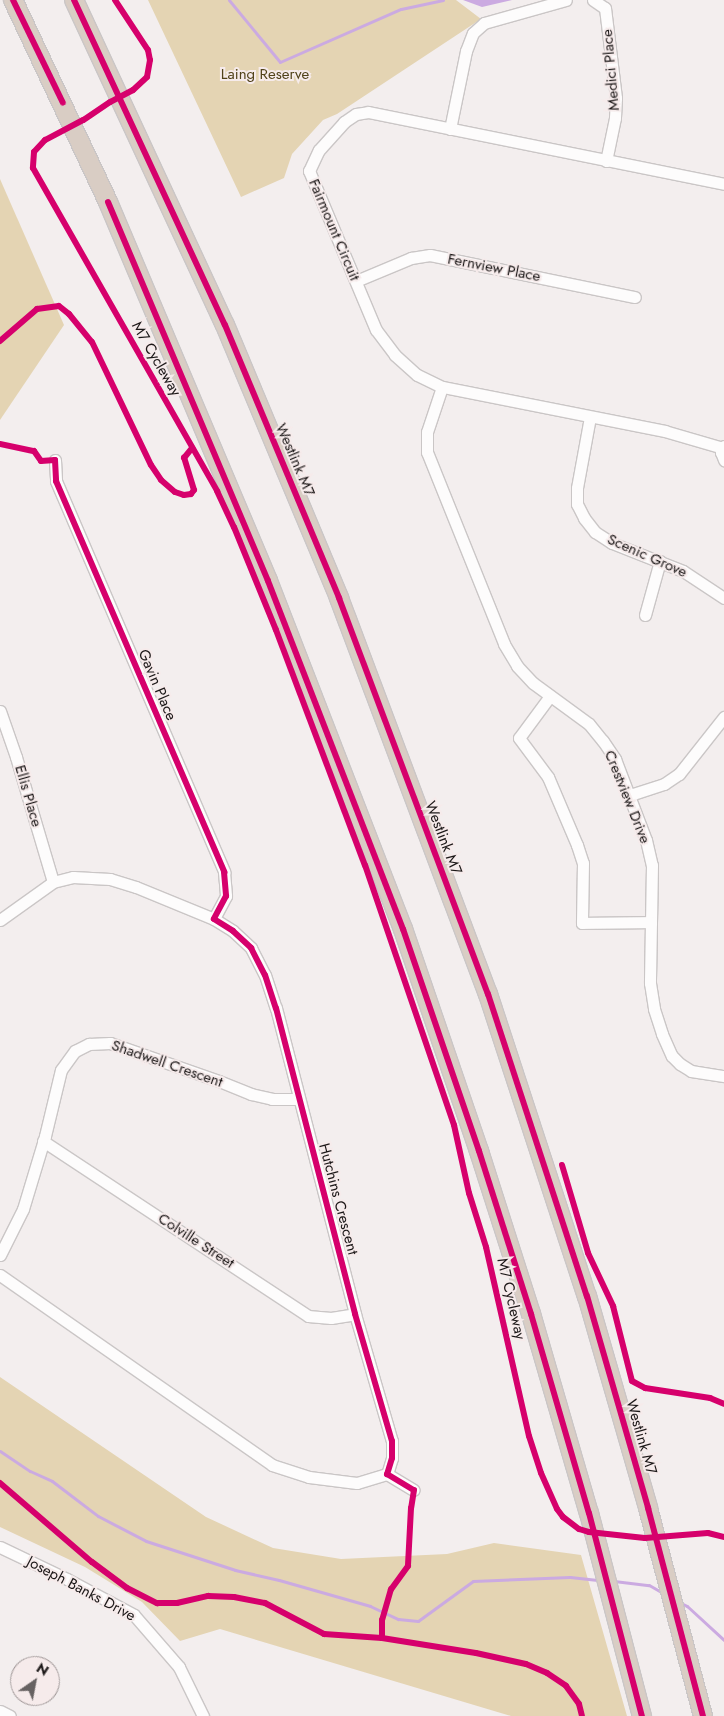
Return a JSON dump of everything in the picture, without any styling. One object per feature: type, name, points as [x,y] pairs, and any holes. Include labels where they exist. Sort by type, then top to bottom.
[{"type":"highway","points":[[13,0],[108,202],[268,581],[403,929],[531,1314],[589,1513],[642,1716]]},
{"type":"highway","name":"Westlink M7","points":[[74,0],[225,326],[339,598],[488,994],[587,1296],[648,1508],[703,1716]]},
{"type":"street","points":[[450,129],[466,51],[473,33],[484,23],[566,0]]},
{"type":"street","name":"Medici Place","points":[[593,0],[605,8],[616,98],[615,118],[606,161]]},
{"type":"street","name":"Fairmount Circuit","points":[[723,447],[665,431],[442,387],[417,375],[395,355],[376,330],[311,180],[309,171],[319,150],[344,122],[356,114],[368,112],[724,184]]},
{"type":"street","name":"Fernview Place","points":[[356,281],[411,258],[430,255],[635,297]]},
{"type":"street","name":"Crestview Drive","points":[[442,387],[427,432],[427,452],[504,644],[517,666],[533,683],[589,724],[603,740],[615,759],[646,840],[652,865],[650,983],[654,1009],[672,1056],[691,1071],[724,1076]]},
{"type":"street","name":"Scenic Grove","points":[[590,417],[577,488],[577,504],[584,518],[595,532],[612,543],[683,571],[724,598]]},
{"type":"street","points":[[723,447],[722,456],[724,460]]},
{"type":"street","name":"Gavin Place","points":[[55,460],[56,481],[224,872],[226,896],[214,919]]},
{"type":"street","points":[[645,615],[660,561]]},
{"type":"street","points":[[550,696],[519,738],[548,777],[577,846],[583,864],[582,923],[651,922]]},
{"type":"street","name":"Ellis Place","points":[[0,711],[16,757],[53,882]]},
{"type":"street","points":[[630,795],[664,784],[679,774],[724,717]]},
{"type":"street","name":"Hutchins Crescent","points":[[0,920],[53,882],[73,878],[110,879],[136,887],[214,919],[233,931],[251,948],[265,975],[276,1008],[355,1314],[392,1441],[392,1458],[387,1474]]},
{"type":"street","name":"Shadwell Crescent","points":[[0,1255],[23,1209],[61,1070],[74,1051],[89,1044],[110,1043],[251,1094],[272,1099],[298,1099]]},
{"type":"street","name":"Colville Street","points":[[43,1141],[308,1316],[331,1318],[355,1314]]},
{"type":"street","points":[[0,1275],[272,1465],[310,1477],[357,1483],[387,1474],[414,1490]]},
{"type":"street","name":"Joseph Banks Drive","points":[[0,1547],[68,1579],[134,1615],[178,1667],[203,1716]]},
{"type":"street","points":[[0,1711],[10,1716]]},
{"type":"green space","name":"Laing Reserve","points":[[148,0],[456,0],[481,19],[337,114],[323,120],[292,154],[284,178],[241,197]]},
{"type":"green space","points":[[0,179],[64,325],[0,420]]},
{"type":"green space","points":[[0,1377],[206,1517],[273,1548],[341,1559],[447,1554],[494,1543],[581,1555],[627,1716],[511,1716],[220,1629],[180,1641],[142,1602],[85,1567],[0,1527]]},
{"type":"shaded area","points":[[463,0],[512,0],[482,7]]},
{"type":"waterway","points":[[229,0],[280,62],[401,9],[443,0]]},
{"type":"waterway","points":[[0,1451],[30,1471],[52,1481],[98,1516],[146,1541],[235,1570],[279,1580],[370,1606],[398,1619],[418,1621],[473,1581],[570,1577],[600,1580]]},
{"type":"waterway","points":[[614,1581],[649,1585],[663,1593]]},
{"type":"waterway","points":[[679,1602],[687,1606],[724,1640]]},
{"type":"cycle path","points":[[13,0],[63,103]]},
{"type":"cycle path","points":[[74,0],[225,325],[339,598],[488,994],[587,1296],[648,1508],[703,1716]]},
{"type":"cycle path","name":"M7 Cycleway","points":[[115,0],[148,50],[150,60],[147,77],[133,90],[45,140],[34,152],[33,168],[217,491],[234,527],[276,630],[365,865],[454,1125],[469,1193],[486,1247],[529,1436],[541,1473],[557,1509],[563,1517],[579,1529],[589,1532],[645,1538],[708,1533],[724,1537]]},
{"type":"cycle path","name":"M7 Cycleway","points":[[108,202],[268,581],[403,929],[479,1151],[531,1314],[589,1513],[642,1716]]},
{"type":"cycle path","points":[[0,341],[37,309],[59,306],[69,314],[92,342],[151,465],[161,480],[175,492],[184,495],[191,494],[194,490],[184,458],[192,448]]},
{"type":"cycle path","points":[[0,444],[34,451],[41,461],[55,460],[56,481],[224,872],[226,896],[214,919],[233,931],[251,948],[265,975],[276,1008],[355,1314],[392,1441],[392,1458],[387,1474],[414,1490],[411,1508],[408,1566],[391,1589],[382,1620],[382,1638]]},
{"type":"cycle path","points":[[562,1165],[588,1253],[613,1306],[632,1381],[645,1388],[710,1398],[724,1404]]},
{"type":"cycle path","points":[[0,1483],[92,1562],[127,1588],[157,1603],[177,1603],[208,1596],[234,1597],[265,1603],[324,1634],[382,1638],[476,1653],[526,1664],[547,1673],[566,1686],[579,1704],[582,1716]]}]
